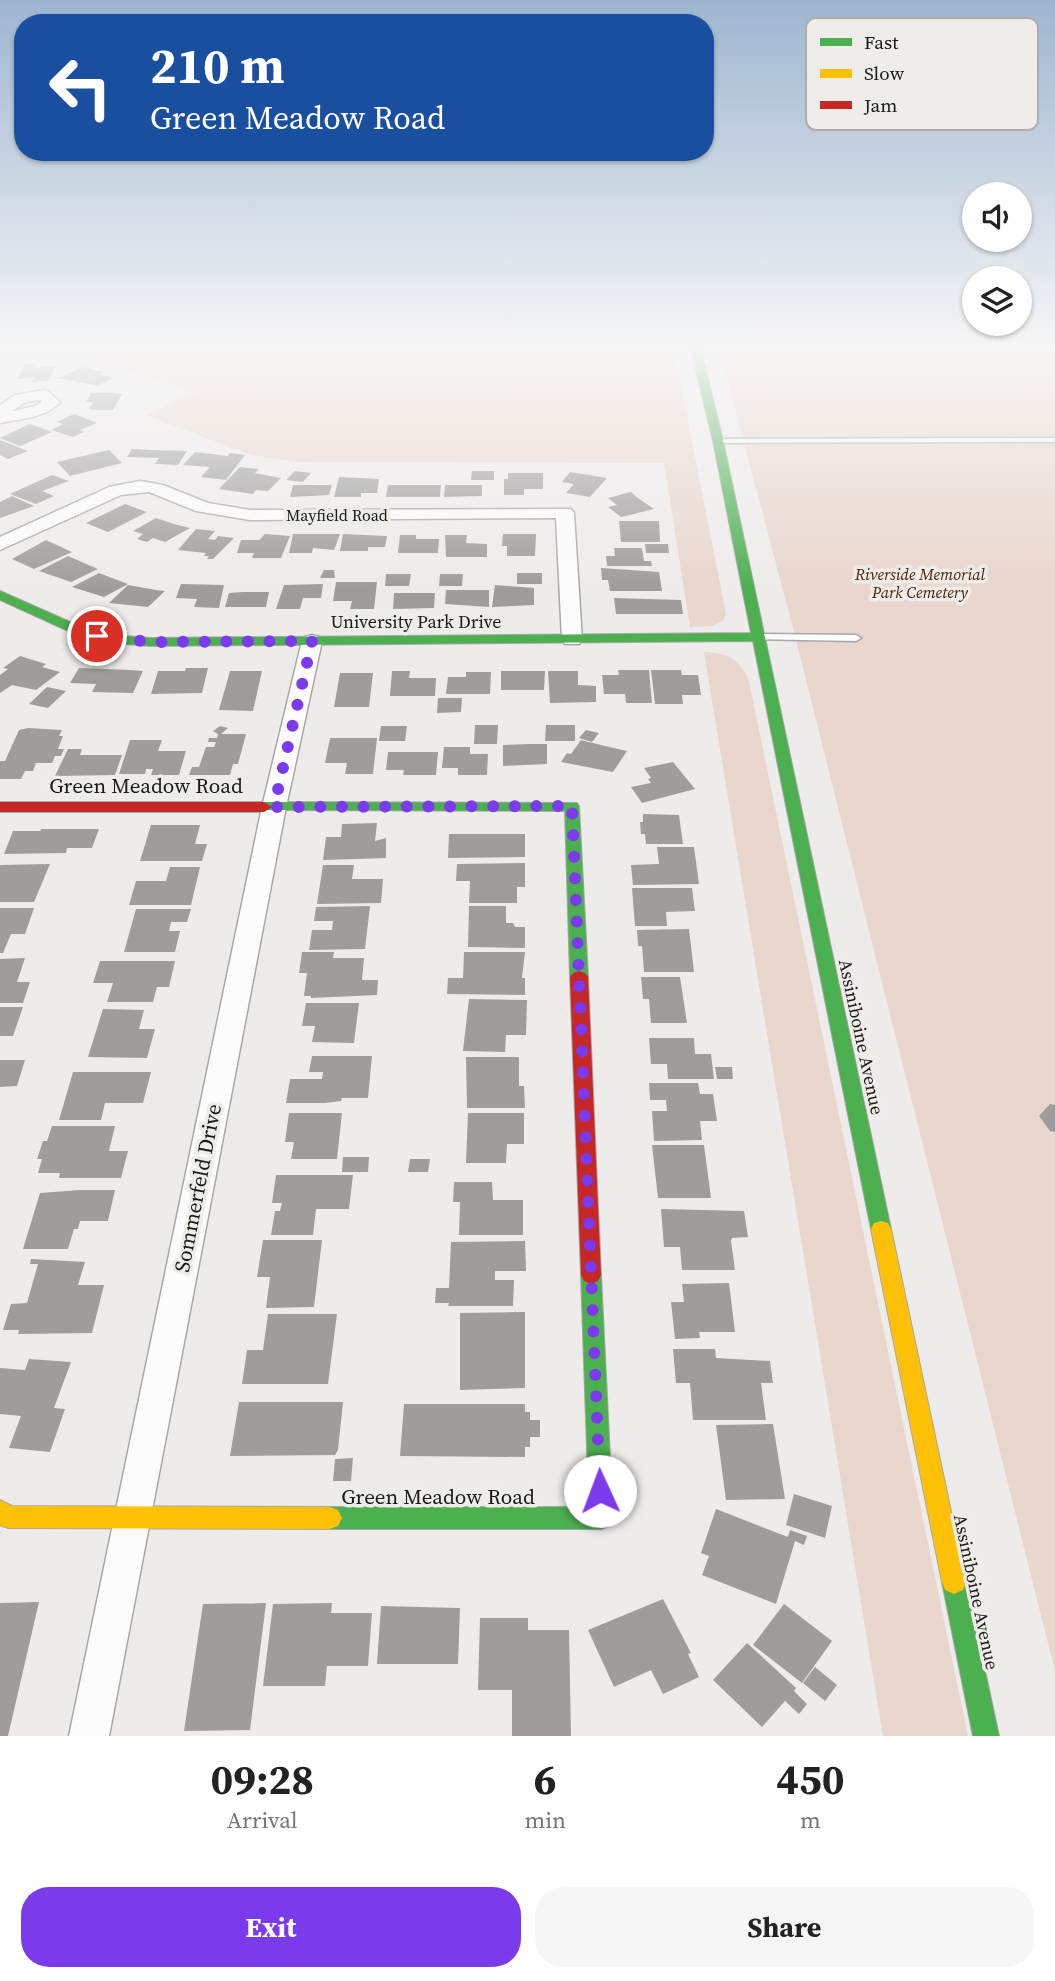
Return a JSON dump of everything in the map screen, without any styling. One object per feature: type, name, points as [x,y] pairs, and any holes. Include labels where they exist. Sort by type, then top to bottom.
[{"type":"street","name":"Assiniboine Avenue","points":[[714,426],[986,1736]]},
{"type":"street","name":"Mayfield Road","points":[[0,544],[116,491],[136,485],[153,485],[192,504],[219,512],[250,515],[565,513],[572,640]]},
{"type":"street","name":"University Park Drive","points":[[0,595],[82,632],[111,639],[312,641],[758,638]]},
{"type":"street","name":"Sommerfeld Drive","points":[[89,1736],[274,807],[312,641]]},
{"type":"street","name":"Green Meadow Road","points":[[0,807],[572,806],[601,1518],[8,1517],[0,1511]]},
{"type":"lane","points":[[718,441],[1055,440]]},
{"type":"lane","points":[[758,638],[856,638]]},
{"type":"green space","points":[[175,426],[689,426],[726,614],[723,621],[712,626],[690,627],[664,463],[298,462],[251,455]]},
{"type":"green space","name":"Riverside Memorial Park Cemetery","points":[[739,426],[1055,426],[1055,1671],[794,632]]},
{"type":"green space","points":[[704,652],[730,657],[748,677],[968,1736],[883,1736]]},
{"type":"building","points":[[26,426],[36,426],[52,432],[20,446],[0,438]]},
{"type":"building","points":[[59,426],[90,426],[73,437],[51,430]]},
{"type":"building","points":[[0,440],[28,451],[8,459],[0,455]]},
{"type":"building","points":[[132,449],[187,451],[178,465],[155,464],[159,458],[127,457]]},
{"type":"building","points":[[109,450],[122,463],[70,476],[57,462]]},
{"type":"building","points":[[195,452],[245,455],[226,480],[201,477],[210,467],[183,465]]},
{"type":"building","points":[[240,467],[259,469],[255,473],[281,478],[268,491],[256,490],[253,494],[219,489]]},
{"type":"building","points":[[295,471],[311,473],[303,482],[286,480]]},
{"type":"building","points":[[472,471],[494,471],[494,480],[471,480]]},
{"type":"building","points":[[570,472],[607,478],[590,497],[566,493],[574,484],[562,482]]},
{"type":"building","points":[[508,473],[543,473],[543,489],[524,489],[524,495],[504,495],[504,479],[508,479]]},
{"type":"building","points":[[52,475],[69,481],[42,491],[54,496],[36,504],[10,494]]},
{"type":"building","points":[[339,477],[379,479],[377,493],[361,493],[361,497],[334,497]]},
{"type":"building","points":[[293,485],[332,485],[329,495],[290,497]]},
{"type":"building","points":[[388,485],[441,485],[440,497],[386,497]]},
{"type":"building","points":[[445,485],[482,485],[482,496],[444,497]]},
{"type":"building","points":[[631,492],[654,509],[621,517],[608,507],[617,505],[608,498]]},
{"type":"building","points":[[12,496],[34,506],[0,518],[0,502]]},
{"type":"building","points":[[125,504],[147,512],[108,532],[86,523]]},
{"type":"building","points":[[156,518],[190,528],[165,542],[153,538],[147,542],[137,539],[143,534],[133,531]]},
{"type":"building","points":[[619,521],[659,521],[660,542],[621,542]]},
{"type":"building","points":[[196,529],[215,531],[208,539],[215,540],[218,536],[234,538],[213,559],[207,559],[209,556],[204,556],[206,553],[178,550]]},
{"type":"building","points":[[265,534],[290,536],[281,558],[252,558],[254,553],[237,553],[241,540],[259,540]]},
{"type":"building","points":[[293,534],[340,534],[334,550],[313,548],[312,553],[289,553]]},
{"type":"building","points":[[343,534],[387,536],[385,547],[368,547],[368,551],[340,551]]},
{"type":"building","points":[[503,534],[536,534],[535,556],[507,556],[507,546],[502,546]]},
{"type":"building","points":[[400,535],[416,535],[416,539],[439,539],[438,553],[398,553]]},
{"type":"building","points":[[445,535],[467,535],[466,543],[487,544],[487,557],[446,557]]},
{"type":"building","points":[[46,540],[72,552],[34,569],[12,559]]},
{"type":"building","points":[[645,544],[668,544],[669,553],[646,553]]},
{"type":"building","points":[[614,548],[642,548],[644,561],[651,561],[652,566],[607,566],[606,556],[615,556]]},
{"type":"building","points":[[68,556],[98,569],[71,582],[39,571]]},
{"type":"building","points":[[601,568],[659,572],[662,591],[610,591],[608,580],[602,580]]},
{"type":"building","points":[[324,570],[334,570],[335,578],[320,578]]},
{"type":"building","points":[[99,573],[128,584],[104,597],[72,587]]},
{"type":"building","points":[[517,573],[542,573],[542,584],[517,584]]},
{"type":"building","points":[[386,574],[411,574],[409,586],[385,586]]},
{"type":"building","points":[[440,574],[463,574],[462,586],[439,586]]},
{"type":"building","points":[[336,582],[377,582],[374,609],[350,609],[352,601],[333,601]]},
{"type":"building","points":[[181,584],[224,585],[219,608],[194,607],[197,599],[176,598]]},
{"type":"building","points":[[323,584],[321,598],[303,598],[300,609],[276,609],[284,585]]},
{"type":"building","points":[[128,585],[165,591],[148,607],[109,603]]},
{"type":"building","points":[[495,585],[534,588],[534,605],[492,607]]},
{"type":"building","points":[[446,590],[489,590],[489,607],[445,604]]},
{"type":"building","points":[[269,592],[266,607],[225,607],[229,593]]},
{"type":"building","points":[[394,593],[435,593],[434,608],[393,609]]},
{"type":"building","points":[[614,598],[681,600],[683,614],[616,614]]},
{"type":"building","points":[[20,656],[46,664],[42,667],[60,672],[36,690],[12,685],[0,693],[0,675],[8,669],[3,668]]},
{"type":"building","points":[[79,668],[143,671],[133,693],[92,692],[96,684],[70,683]]},
{"type":"building","points":[[186,668],[208,668],[202,693],[151,694],[158,671],[185,671]]},
{"type":"building","points":[[618,670],[649,670],[652,703],[626,703],[625,694],[604,694],[602,675],[619,675]]},
{"type":"building","points":[[651,670],[681,670],[682,675],[698,675],[701,695],[682,695],[683,704],[655,704]]},
{"type":"building","points":[[230,671],[262,671],[253,711],[219,710]]},
{"type":"building","points":[[392,671],[410,671],[409,678],[436,678],[435,696],[390,696]]},
{"type":"building","points":[[501,671],[545,671],[544,690],[501,690]]},
{"type":"building","points":[[548,671],[578,671],[578,685],[596,686],[596,702],[550,703]]},
{"type":"building","points":[[466,672],[491,672],[490,694],[446,694],[448,677],[466,677]]},
{"type":"building","points":[[340,673],[373,673],[369,707],[334,707]]},
{"type":"building","points":[[47,687],[66,691],[48,708],[29,704]]},
{"type":"building","points":[[438,698],[462,698],[461,712],[437,713]]},
{"type":"building","points":[[475,725],[498,725],[497,744],[474,744]]},
{"type":"building","points":[[546,725],[575,725],[575,741],[545,741]]},
{"type":"building","points":[[220,726],[228,728],[221,734],[246,734],[238,764],[233,764],[230,775],[189,775],[192,767],[199,767],[206,747],[214,747],[216,742],[208,742],[209,738],[217,738],[218,734],[213,731]]},
{"type":"building","points":[[381,726],[407,726],[405,741],[379,741]]},
{"type":"building","points":[[19,730],[62,730],[59,736],[63,736],[58,749],[64,749],[61,756],[55,756],[52,763],[36,763],[33,771],[25,771],[21,779],[0,779],[0,761],[5,761]]},
{"type":"building","points":[[586,730],[599,733],[592,742],[579,738]]},
{"type":"building","points":[[330,738],[377,738],[373,774],[345,774],[347,763],[325,763]]},
{"type":"building","points":[[130,740],[162,740],[158,751],[186,751],[179,775],[151,775],[153,769],[146,769],[145,774],[119,774]]},
{"type":"building","points":[[581,740],[627,751],[613,772],[561,762]]},
{"type":"building","points":[[547,744],[547,764],[503,766],[503,745]]},
{"type":"building","points":[[444,747],[470,747],[470,754],[488,754],[487,775],[458,775],[458,768],[442,768]]},
{"type":"building","points":[[68,749],[82,749],[80,755],[122,755],[115,775],[55,776]]},
{"type":"building","points":[[388,752],[438,752],[436,775],[403,775],[404,770],[386,770]]},
{"type":"building","points":[[673,762],[695,789],[642,803],[631,787],[651,783],[648,779],[651,778],[644,768]]},
{"type":"building","points":[[643,814],[679,815],[683,844],[646,844],[645,834],[641,834],[640,822],[643,822]]},
{"type":"building","points":[[377,823],[375,841],[386,838],[386,858],[323,860],[326,837],[341,837],[342,824]]},
{"type":"building","points":[[151,825],[200,825],[195,844],[207,844],[202,861],[140,861]]},
{"type":"building","points":[[99,829],[92,848],[67,848],[66,853],[4,854],[13,831]]},
{"type":"building","points":[[449,834],[525,834],[525,857],[448,858]]},
{"type":"building","points":[[657,847],[694,847],[699,884],[633,885],[631,865],[659,864]]},
{"type":"building","points":[[525,863],[525,887],[517,887],[517,903],[469,903],[470,881],[456,881],[457,864]]},
{"type":"building","points":[[50,864],[34,902],[0,902],[0,865]]},
{"type":"building","points":[[323,865],[354,865],[352,879],[383,879],[381,903],[317,904]]},
{"type":"building","points":[[170,867],[200,867],[191,905],[129,905],[136,881],[166,881]]},
{"type":"building","points":[[632,888],[692,888],[695,911],[666,912],[667,926],[635,926]]},
{"type":"building","points":[[370,906],[365,949],[309,950],[312,930],[332,930],[333,921],[314,921],[316,907]]},
{"type":"building","points":[[469,906],[506,906],[506,923],[525,927],[525,948],[468,947]]},
{"type":"building","points":[[0,908],[34,908],[25,934],[11,934],[3,953],[0,953]]},
{"type":"building","points":[[136,909],[191,909],[187,922],[171,922],[169,931],[180,931],[175,952],[124,952]]},
{"type":"building","points":[[689,929],[694,972],[644,972],[642,946],[638,946],[637,930]]},
{"type":"building","points":[[302,952],[334,952],[333,958],[364,958],[362,980],[378,980],[377,995],[304,996],[307,973],[299,973]]},
{"type":"building","points":[[464,952],[525,952],[522,978],[525,978],[525,995],[447,994],[448,978],[463,978]]},
{"type":"building","points":[[25,958],[17,982],[30,982],[23,1003],[0,1003],[0,959]]},
{"type":"building","points":[[100,961],[175,961],[169,987],[157,987],[153,1002],[107,1002],[113,983],[93,983]]},
{"type":"building","points":[[641,977],[680,977],[687,1023],[651,1023],[649,999],[643,999]]},
{"type":"building","points":[[469,999],[527,1000],[526,1035],[506,1035],[505,1052],[463,1051]]},
{"type":"building","points":[[306,1003],[359,1003],[354,1043],[312,1042],[315,1026],[302,1026]]},
{"type":"building","points":[[0,1007],[23,1007],[13,1036],[0,1036]]},
{"type":"building","points":[[103,1009],[144,1010],[139,1029],[155,1029],[147,1058],[88,1057]]},
{"type":"building","points":[[649,1038],[694,1038],[695,1054],[711,1054],[714,1079],[668,1079],[667,1064],[651,1064]]},
{"type":"building","points":[[312,1056],[372,1056],[368,1098],[342,1098],[341,1101],[325,1103],[286,1103],[290,1079],[322,1079],[323,1072],[309,1072]]},
{"type":"building","points":[[466,1057],[519,1057],[519,1086],[524,1086],[525,1108],[467,1108]]},
{"type":"building","points":[[0,1060],[25,1060],[17,1086],[0,1087]]},
{"type":"building","points":[[715,1067],[732,1067],[733,1079],[717,1079]]},
{"type":"building","points":[[73,1072],[151,1072],[143,1103],[105,1103],[101,1120],[59,1120]]},
{"type":"building","points":[[649,1083],[698,1083],[700,1094],[713,1094],[717,1121],[700,1121],[702,1140],[654,1141],[652,1111],[667,1111],[666,1100],[650,1100]]},
{"type":"building","points":[[1050,1104],[1055,1105],[1055,1132],[1050,1131],[1039,1116]]},
{"type":"building","points":[[289,1113],[342,1113],[337,1159],[291,1159],[294,1142],[285,1142]]},
{"type":"building","points":[[468,1113],[524,1113],[524,1144],[507,1144],[506,1163],[466,1163]]},
{"type":"building","points":[[52,1126],[115,1126],[109,1151],[128,1151],[121,1178],[59,1178],[60,1173],[38,1173],[42,1159],[37,1159]]},
{"type":"building","points":[[652,1145],[704,1145],[711,1198],[658,1198]]},
{"type":"building","points":[[343,1157],[369,1157],[368,1172],[342,1172]]},
{"type":"building","points":[[410,1159],[430,1159],[428,1172],[408,1172]]},
{"type":"building","points":[[276,1175],[353,1175],[349,1209],[316,1209],[313,1235],[271,1235],[275,1211],[280,1211],[282,1203],[272,1203]]},
{"type":"building","points":[[454,1182],[492,1182],[493,1200],[523,1200],[523,1235],[459,1235],[460,1202],[453,1202]]},
{"type":"building","points":[[115,1190],[108,1221],[80,1221],[78,1229],[74,1229],[68,1249],[23,1249],[40,1193]]},
{"type":"building","points":[[661,1209],[744,1211],[748,1237],[732,1238],[731,1241],[735,1270],[682,1270],[680,1247],[664,1247]]},
{"type":"building","points":[[263,1240],[322,1240],[314,1307],[266,1308],[270,1277],[257,1277]]},
{"type":"building","points":[[525,1241],[526,1271],[495,1271],[495,1280],[514,1280],[513,1306],[448,1306],[449,1303],[435,1303],[436,1288],[449,1288],[451,1242]]},
{"type":"building","points":[[31,1259],[85,1262],[78,1285],[104,1285],[92,1333],[18,1334],[19,1330],[3,1330],[11,1304],[27,1303],[38,1264],[30,1264]]},
{"type":"building","points":[[729,1283],[735,1332],[699,1332],[700,1338],[675,1339],[671,1302],[684,1302],[682,1284]]},
{"type":"building","points":[[525,1312],[525,1388],[460,1390],[460,1313]]},
{"type":"building","points":[[268,1314],[337,1314],[328,1384],[242,1384],[247,1350],[263,1350]]},
{"type":"building","points":[[673,1349],[715,1349],[716,1358],[770,1361],[773,1383],[761,1383],[766,1420],[693,1420],[690,1383],[676,1383]]},
{"type":"building","points":[[29,1359],[71,1362],[54,1408],[65,1409],[50,1452],[9,1448],[21,1416],[0,1414],[0,1368],[25,1370]]},
{"type":"building","points":[[239,1402],[343,1402],[338,1450],[335,1455],[230,1456]]},
{"type":"building","points":[[404,1404],[525,1404],[525,1412],[530,1412],[530,1420],[540,1420],[540,1437],[530,1437],[530,1447],[525,1447],[525,1457],[400,1456]]},
{"type":"building","points":[[773,1424],[785,1499],[726,1500],[716,1425]]},
{"type":"building","points":[[353,1458],[351,1481],[333,1481],[335,1459]]},
{"type":"building","points":[[794,1494],[832,1506],[825,1538],[786,1525]]},
{"type":"building","points":[[716,1509],[788,1537],[790,1530],[807,1536],[804,1545],[795,1541],[776,1604],[702,1575],[709,1556],[701,1553]]},
{"type":"building","points":[[663,1599],[691,1653],[688,1654],[699,1677],[663,1694],[651,1670],[614,1687],[588,1630]]},
{"type":"building","points":[[39,1602],[8,1736],[0,1736],[0,1603]]},
{"type":"building","points":[[266,1603],[250,1730],[184,1731],[203,1604]]},
{"type":"building","points":[[332,1603],[331,1613],[372,1613],[368,1666],[327,1666],[325,1686],[263,1686],[273,1604]]},
{"type":"building","points":[[784,1604],[832,1641],[802,1683],[753,1645]]},
{"type":"building","points":[[381,1606],[460,1608],[458,1664],[377,1664]]},
{"type":"building","points":[[480,1618],[528,1618],[528,1630],[569,1630],[571,1736],[512,1736],[512,1690],[478,1690]]},
{"type":"building","points":[[747,1643],[796,1688],[794,1691],[807,1704],[799,1714],[785,1701],[762,1727],[713,1680]]},
{"type":"building","points":[[815,1667],[837,1685],[825,1701],[803,1683]]},
{"type":"traffic: fast","points":[[714,426],[881,1229]]},
{"type":"traffic: fast","points":[[0,595],[82,632],[112,639],[150,642],[758,637]]},
{"type":"traffic: fast","points":[[264,807],[572,806],[579,977]]},
{"type":"traffic: fast","points":[[330,1518],[601,1518],[591,1275]]},
{"type":"traffic: fast","points":[[954,1582],[986,1736]]},
{"type":"traffic: slow","points":[[881,1229],[954,1582]]},
{"type":"traffic: slow","points":[[0,1511],[8,1517],[330,1518]]},
{"type":"traffic: jam","points":[[0,807],[264,807]]},
{"type":"traffic: jam","points":[[579,977],[591,1275]]},
{"type":"route","points":[[97,636],[150,642],[312,641],[274,807],[572,806],[600,1491]]}]
